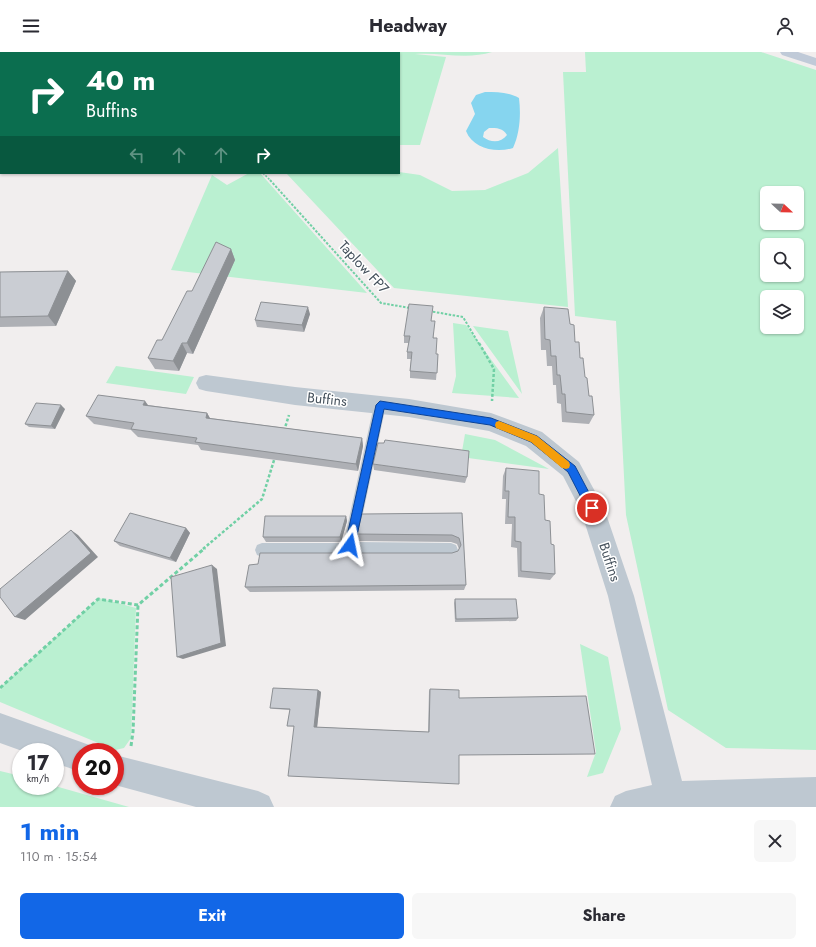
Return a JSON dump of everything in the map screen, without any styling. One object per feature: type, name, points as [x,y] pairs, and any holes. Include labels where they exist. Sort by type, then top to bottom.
[{"type":"street","points":[[786,52],[816,62]]},
{"type":"street","name":"Buffins","points":[[206,383],[295,396],[380,405],[491,422],[534,439],[571,469],[592,508],[621,596],[670,797]]},
{"type":"street","points":[[0,728],[72,754]]},
{"type":"street","points":[[124,773],[258,807]]},
{"type":"street","points":[[626,807],[670,797],[816,793]]},
{"type":"lane","points":[[262,550],[344,550],[350,545],[380,405]]},
{"type":"lane","points":[[350,545],[357,550],[451,550]]},
{"type":"path","name":"Taplow FP7","points":[[264,174],[381,303],[411,308]]},
{"type":"path","points":[[426,311],[463,317],[494,369],[491,422]]},
{"type":"path","points":[[283,432],[295,396]]},
{"type":"path","points":[[124,762],[133,732],[138,605],[262,498],[276,454]]},
{"type":"path","points":[[0,688],[98,599],[138,605]]},
{"type":"green space","points":[[400,52],[492,52],[463,56],[415,54],[446,57],[420,145],[400,145]]},
{"type":"green space","points":[[585,52],[761,52],[816,70],[816,750],[726,748],[668,710],[626,515],[616,321],[575,316],[563,72],[586,72]]},
{"type":"green space","points":[[558,148],[568,307],[394,288],[287,174],[400,174],[400,172],[420,175],[452,191],[485,190],[528,173]]},
{"type":"green space","points":[[247,174],[261,174],[367,293],[171,270],[212,175],[227,185]]},
{"type":"green space","points":[[453,323],[466,325],[519,398],[452,393],[456,376]]},
{"type":"green space","points":[[473,326],[508,331],[522,394]]},
{"type":"green space","points":[[116,366],[194,377],[186,394],[106,383]]},
{"type":"green space","points":[[465,434],[495,440],[549,469],[461,457]]},
{"type":"green space","points":[[99,598],[136,608],[131,738],[124,748],[124,743],[98,743],[0,702],[0,690],[3,685]]},
{"type":"green space","points":[[580,644],[608,657],[621,729],[603,773],[587,777],[596,752]]},
{"type":"green space","points":[[0,771],[12,774],[12,795],[64,795],[64,789],[72,791],[72,795],[87,795],[129,807],[0,807]]},
{"type":"water","points":[[485,92],[498,92],[507,93],[519,98],[519,123],[513,148],[493,150],[479,146],[469,137],[466,131],[475,114],[471,103],[476,95]],"holes":[[[489,128],[497,128],[502,130],[507,135],[499,141],[489,140],[483,137],[484,132]]]},
{"type":"building","points":[[216,242],[231,249],[187,343],[182,343],[173,361],[148,358],[157,340],[162,340],[187,291],[192,291]]},
{"type":"building","points":[[68,271],[48,316],[0,317],[0,272]]},
{"type":"building","points":[[261,302],[308,307],[302,325],[255,320]]},
{"type":"building","points":[[409,304],[433,306],[431,321],[435,321],[433,338],[437,338],[437,373],[410,371],[412,352],[407,352],[410,336],[404,336]]},
{"type":"building","points":[[544,307],[568,309],[570,324],[574,325],[575,342],[579,342],[580,358],[583,358],[589,396],[592,396],[594,415],[566,412],[565,394],[562,394],[560,375],[557,375],[556,356],[551,356],[550,340],[545,339]]},
{"type":"building","points":[[98,395],[145,401],[143,405],[207,413],[206,418],[362,438],[356,464],[195,442],[197,438],[131,429],[134,423],[86,416]]},
{"type":"building","points":[[36,403],[61,405],[51,426],[25,424]]},
{"type":"building","points":[[385,440],[469,451],[467,477],[373,464],[378,443],[384,443]]},
{"type":"building","points":[[506,468],[539,471],[539,494],[544,495],[545,520],[550,521],[551,544],[554,545],[555,574],[521,571],[521,542],[515,541],[515,517],[508,517],[509,491],[505,491]]},
{"type":"building","points":[[130,513],[186,528],[170,558],[114,541]]},
{"type":"building","points":[[462,513],[466,585],[245,587],[249,565],[258,564],[260,553],[342,553],[348,549],[355,553],[452,553],[458,551],[461,545],[459,538],[452,535],[357,534],[362,514]]},
{"type":"building","points":[[265,516],[346,516],[340,537],[263,537]]},
{"type":"building","points":[[71,530],[91,553],[15,617],[0,597],[0,589]]},
{"type":"building","points":[[212,565],[221,643],[177,657],[171,577]]},
{"type":"building","points":[[455,599],[516,599],[518,618],[456,619]]},
{"type":"building","points":[[273,688],[318,690],[314,727],[429,732],[430,689],[459,690],[459,698],[586,696],[595,754],[459,755],[459,784],[288,776],[294,726],[287,726],[290,709],[270,708]]},
{"type":"slow traffic","points":[[499,425],[534,439],[566,465]]},
{"type":"route","points":[[350,545],[380,405],[409,408],[491,422],[534,439],[571,469],[592,508]]}]
